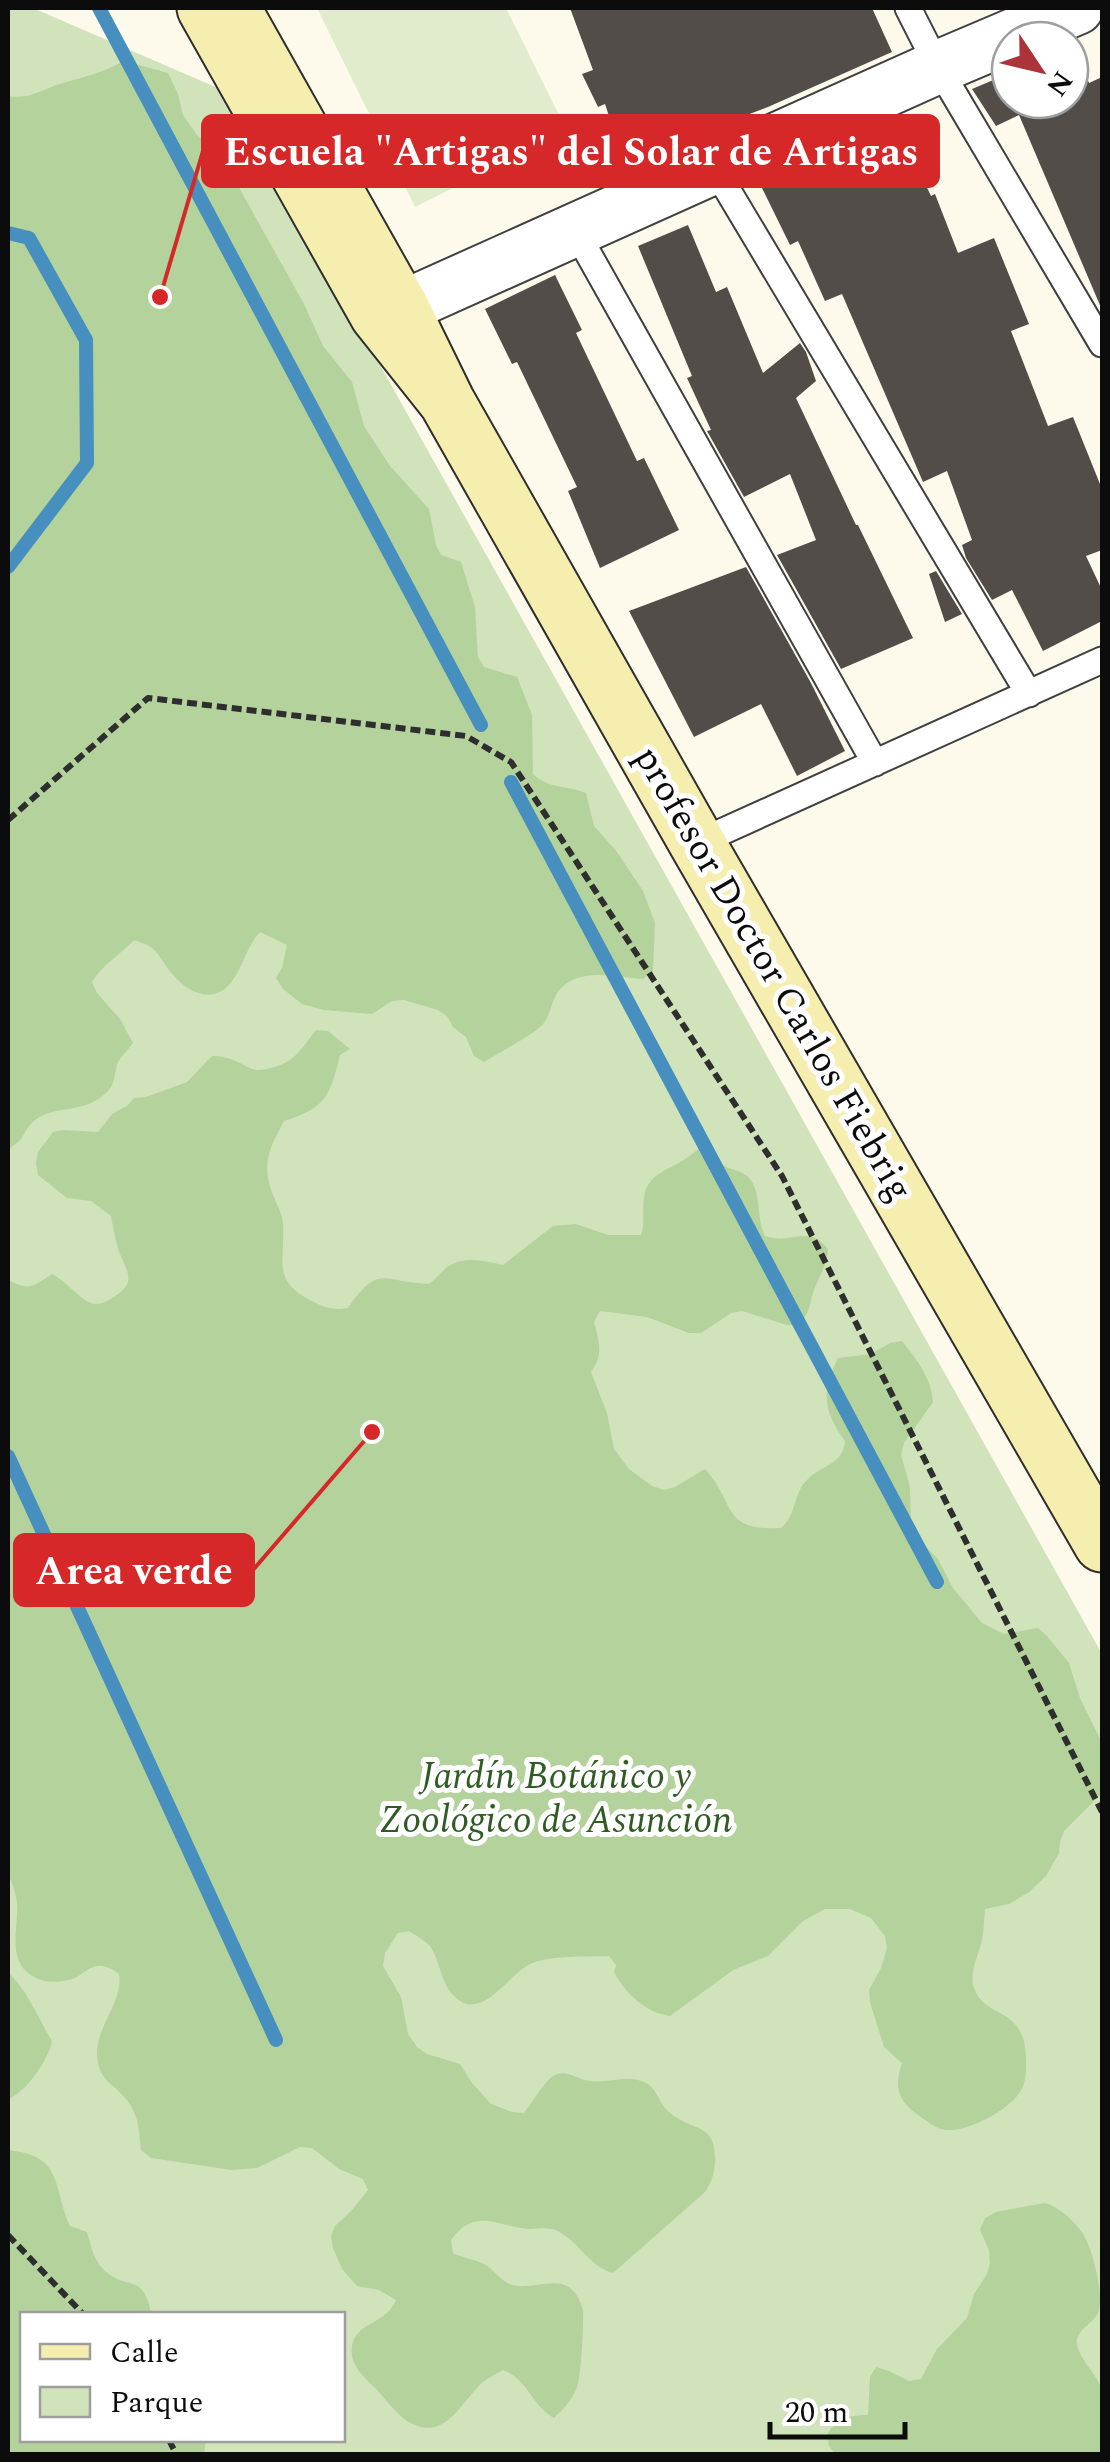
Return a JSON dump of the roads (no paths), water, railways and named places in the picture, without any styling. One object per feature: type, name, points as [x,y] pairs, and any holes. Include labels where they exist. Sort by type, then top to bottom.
[{"type":"street","name":"profesor Doctor Carlos Fiebrig","points":[[204,8],[378,315],[447,402]]},
{"type":"street","name":"profesor Doctor Carlos Fiebrig","points":[[232,8],[402,308],[447,402],[1102,1544]]},
{"type":"street","points":[[402,308],[1077,8]]},
{"type":"lane","points":[[908,8],[938,67],[1102,344]]},
{"type":"lane","points":[[714,168],[1029,694]]},
{"type":"lane","points":[[575,230],[875,763]]},
{"type":"lane","points":[[697,843],[1102,660]]},
{"type":"waterway","points":[[99,8],[481,725]]},
{"type":"waterway","points":[[8,233],[29,238],[86,340],[87,463],[8,567]]},
{"type":"waterway","points":[[511,782],[937,1582]]},
{"type":"waterway","points":[[8,1456],[276,2040]]},
{"type":"place","name":"Escuela \"Artigas\" del Solar de Artigas","points":[[160,297]]},
{"type":"place","name":"Area verde","points":[[372,1432]]},
{"type":"park label","name":"Jardín Botánico y Zoológico de Asunción","points":[[556,1799]]}]
